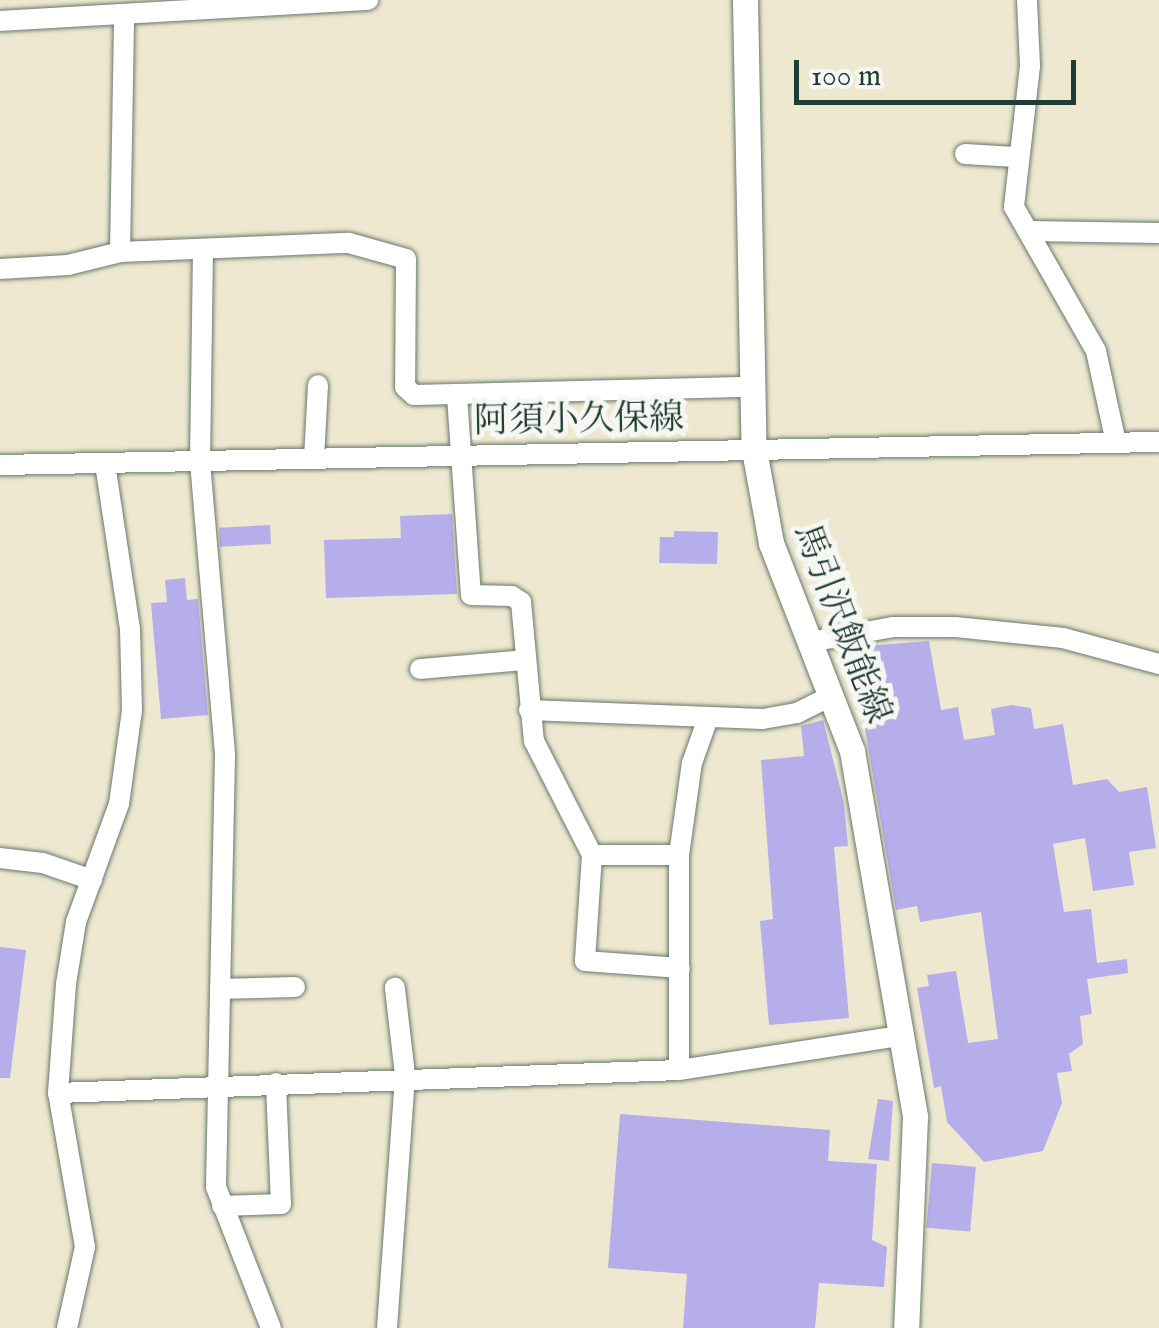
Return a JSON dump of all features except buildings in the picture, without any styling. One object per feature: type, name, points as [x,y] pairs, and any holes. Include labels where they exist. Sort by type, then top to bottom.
[{"type":"main road","name":"馬引沢飯能線","points":[[745,0],[754,450],[771,543],[852,751],[915,1118],[906,1328]]},
{"type":"street","points":[[0,20],[30,10],[124,14],[226,4],[368,0]]},
{"type":"street","points":[[1027,0],[1030,66],[1015,157],[1014,207],[1096,351],[1116,442]]},
{"type":"street","points":[[120,252],[124,14]]},
{"type":"street","points":[[965,154],[1015,157]]},
{"type":"street","points":[[1028,231],[1159,233]]},
{"type":"street","points":[[0,269],[68,265],[120,252],[349,244],[406,258],[405,387],[414,395],[751,387]]},
{"type":"street","points":[[203,249],[200,462],[226,756],[216,1187],[271,1328]]},
{"type":"street","points":[[314,459],[318,384]]},
{"type":"street","points":[[457,396],[471,595],[518,597],[534,741],[592,855],[585,961],[680,968]]},
{"type":"street","name":"阿須小久保線","points":[[0,465],[1159,442]]},
{"type":"street","points":[[67,1328],[85,1247],[58,1093],[66,984],[76,922],[119,804],[132,710],[130,629],[105,463]]},
{"type":"street","points":[[810,642],[893,627],[955,627],[1063,638],[1159,664]]},
{"type":"street","points":[[420,669],[526,660]]},
{"type":"street","points":[[529,710],[708,718],[797,713],[833,695]]},
{"type":"street","points":[[680,1070],[679,855],[692,763],[708,718]]},
{"type":"street","points":[[592,855],[679,855]]},
{"type":"street","points":[[0,858],[43,863],[92,880]]},
{"type":"street","points":[[220,989],[296,987]]},
{"type":"street","points":[[388,1328],[405,1076],[395,988]]},
{"type":"street","points":[[58,1093],[405,1076],[680,1070],[898,1036]]},
{"type":"street","points":[[222,1206],[280,1204],[276,1084]]}]
